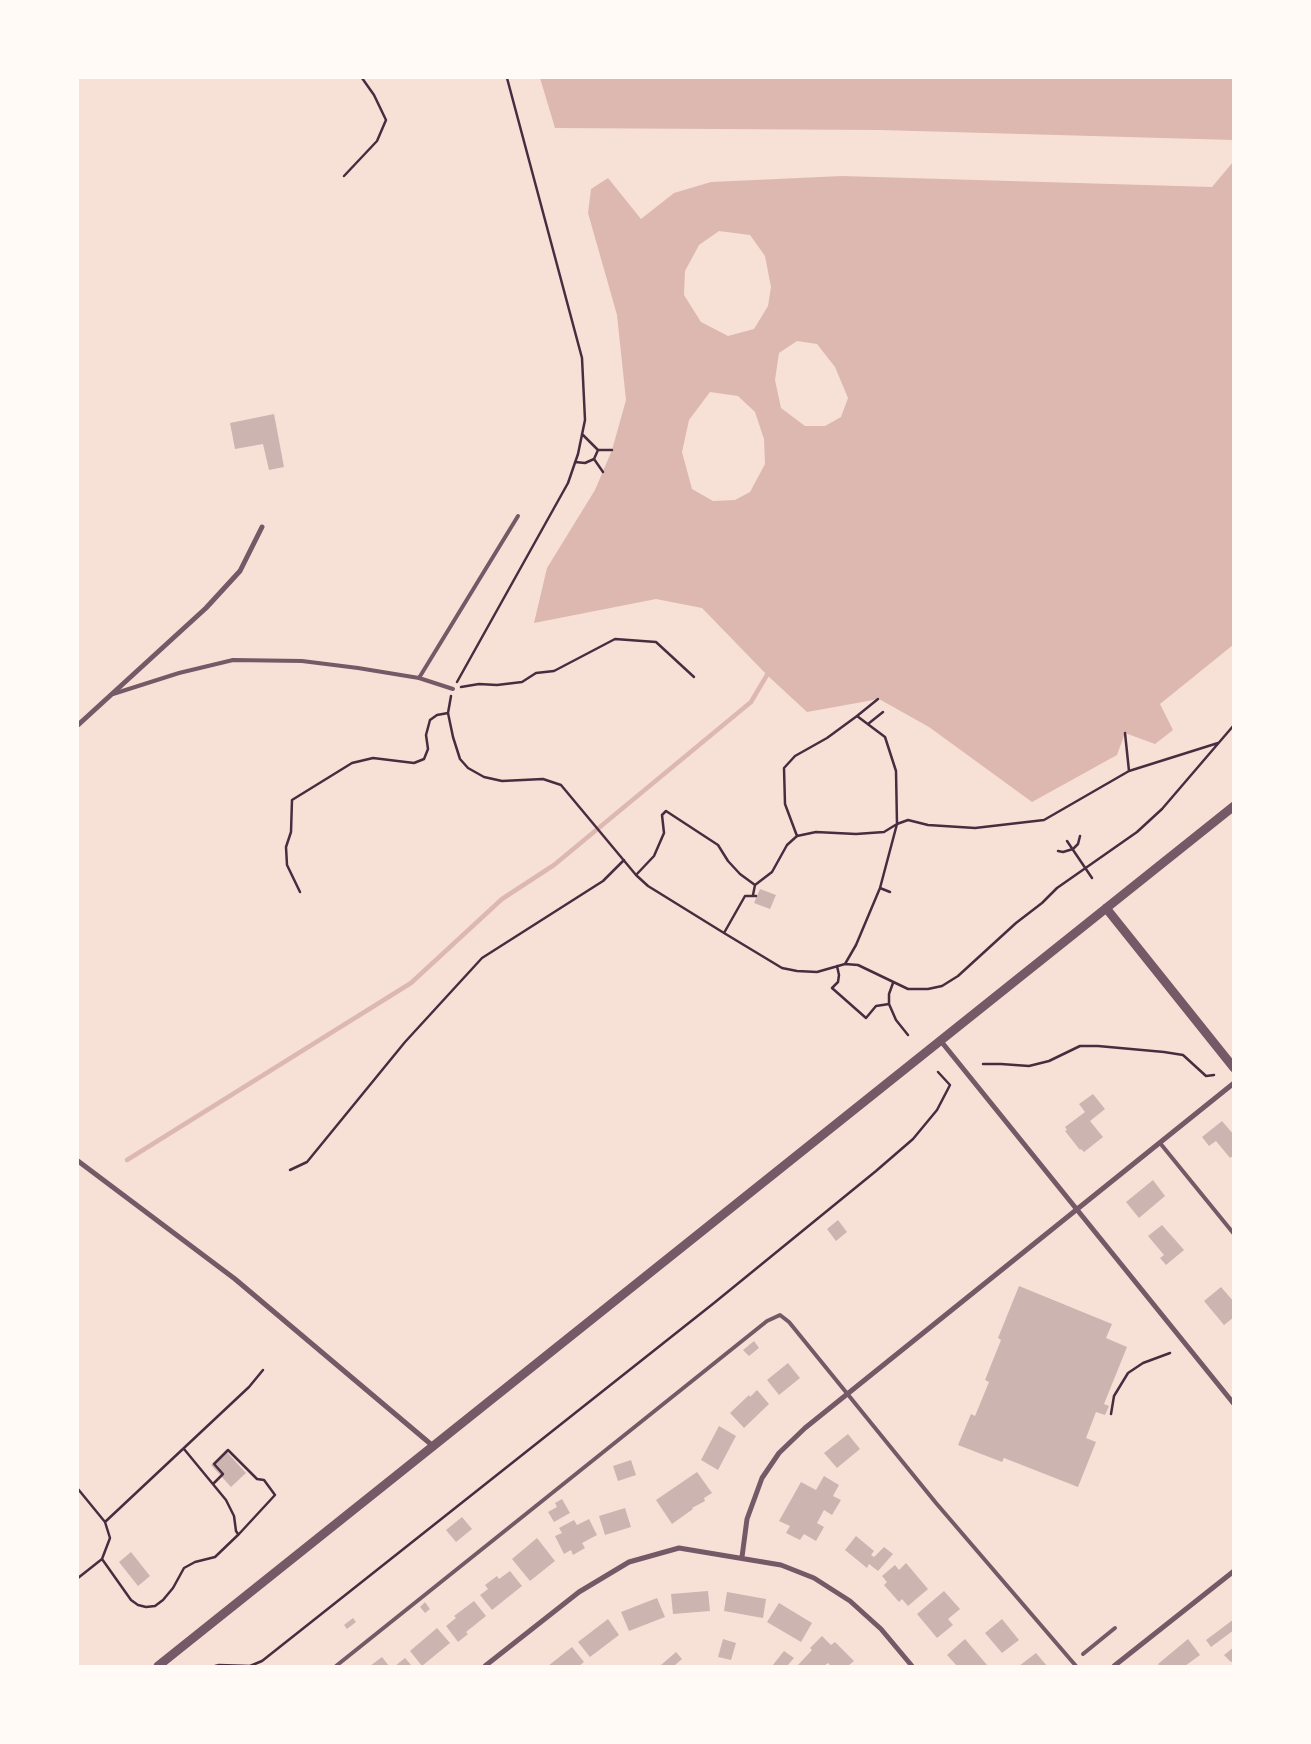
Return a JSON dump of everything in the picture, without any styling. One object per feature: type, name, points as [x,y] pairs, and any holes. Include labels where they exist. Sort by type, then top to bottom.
[{"type":"street","points":[[78,725],[206,608],[240,571],[262,527]]},
{"type":"street","points":[[158,1666],[1234,806]]},
{"type":"street","points":[[1106,908],[1234,1068]]},
{"type":"street","points":[[940,1040],[1234,1404]]},
{"type":"street","points":[[742,1557],[747,1519],[762,1478],[779,1452],[805,1428],[1234,1083]]},
{"type":"street","points":[[78,1161],[235,1279],[434,1446]]},
{"type":"street","points":[[485,1666],[579,1592],[628,1562],[679,1548],[781,1565],[814,1578],[850,1601],[881,1629],[912,1666]]},
{"type":"street","points":[[1114,1666],[1234,1570]]},
{"type":"lane","points":[[419,678],[518,516]]},
{"type":"lane","points":[[109,696],[179,673],[233,660],[302,661],[419,678],[453,689]]},
{"type":"lane","points":[[1160,1143],[1234,1234]]},
{"type":"lane","points":[[336,1666],[767,1321],[780,1315],[790,1322],[936,1503],[1076,1666]]},
{"type":"lane","points":[[1084,1654],[1115,1628]]},
{"type":"path","points":[[344,176],[377,142],[386,120],[374,94],[362,78]]},
{"type":"path","points":[[507,78],[540,208],[582,358],[585,420],[568,483],[453,689],[448,713],[460,759],[468,768],[484,777],[502,781],[544,779],[561,785],[636,875],[648,886],[782,968],[817,972],[845,964],[858,965],[908,989],[928,990],[942,986],[958,976],[1057,888],[1137,832],[1162,809],[1234,725]]},
{"type":"path","points":[[582,434],[598,450],[612,450]]},
{"type":"path","points":[[575,462],[585,463],[594,459],[598,450]]},
{"type":"path","points":[[594,459],[603,472]]},
{"type":"path","points":[[453,689],[479,684],[497,685],[522,682],[536,673],[554,671],[615,638],[656,642],[694,678]]},
{"type":"path","points":[[797,836],[785,804],[784,768],[795,756],[827,738],[878,698]]},
{"type":"path","points":[[868,724],[883,712]]},
{"type":"path","points":[[300,892],[287,865],[286,846],[291,832],[292,800],[352,763],[373,758],[414,763],[424,759],[428,749],[426,735],[430,720],[436,714],[448,713]]},
{"type":"path","points":[[845,964],[856,945],[880,888],[897,824],[896,771],[885,737],[857,716]]},
{"type":"path","points":[[1125,733],[1129,771]]},
{"type":"path","points":[[755,885],[772,872],[787,845],[797,836],[816,832],[856,834],[884,832],[908,820],[928,825],[975,828],[1044,820],[1129,771],[1220,742]]},
{"type":"path","points":[[636,875],[654,856],[664,834],[662,816],[666,811],[718,845],[728,861],[740,874],[755,885]]},
{"type":"path","points":[[1058,852],[1073,849],[1078,844],[1080,836]]},
{"type":"path","points":[[1067,841],[1092,878]]},
{"type":"path","points":[[290,1170],[307,1162],[405,1042],[482,958],[603,881],[624,860]]},
{"type":"path","points":[[724,933],[745,896],[755,896],[755,885]]},
{"type":"path","points":[[880,888],[890,892]]},
{"type":"path","points":[[837,966],[838,982],[832,988],[866,1018],[876,1006],[889,1004]]},
{"type":"path","points":[[893,983],[889,994],[889,1004],[896,1020],[908,1035]]},
{"type":"path","points":[[983,1064],[1029,1066],[1049,1061],[1080,1046],[1098,1046],[1183,1055],[1206,1076],[1214,1075]]},
{"type":"path","points":[[215,1666],[250,1666],[262,1661],[714,1303],[876,1171],[913,1139],[937,1110],[950,1085],[938,1072]]},
{"type":"path","points":[[1111,1414],[1114,1396],[1128,1373],[1143,1363],[1170,1354]]},
{"type":"path","points":[[105,1522],[249,1387],[263,1370]]},
{"type":"path","points":[[184,1449],[214,1483],[226,1500],[234,1516],[238,1534]]},
{"type":"path","points":[[102,1559],[130,1600],[146,1607],[154,1606],[163,1600],[173,1588],[184,1568],[195,1562],[214,1557],[275,1495],[264,1480],[257,1479],[228,1450],[214,1464],[223,1474],[214,1483]]},
{"type":"path","points":[[78,1489],[105,1522],[110,1538],[102,1559],[78,1578]]},
{"type":"shaded area","points":[[540,78],[1233,78],[1233,140],[880,130],[555,128]]},
{"type":"shaded area","points":[[1233,162],[1233,645],[1160,704],[1173,730],[1155,744],[1125,733],[1117,755],[1032,802],[929,727],[879,699],[807,712],[767,675],[702,608],[656,599],[534,623],[547,568],[595,490],[612,450],[626,400],[617,315],[588,213],[591,189],[608,178],[641,219],[674,193],[711,182],[842,176],[1212,187]],"holes":[[[719,231],[750,235],[765,256],[771,287],[768,306],[754,329],[728,336],[701,322],[684,295],[685,271],[699,245]],[[797,341],[817,344],[835,367],[848,398],[841,417],[825,426],[805,426],[781,408],[775,380],[779,353]],[[710,392],[738,396],[755,412],[764,439],[765,464],[750,492],[735,500],[713,501],[692,489],[682,452],[689,420]]]},
{"type":"building","points":[[274,414],[284,467],[269,470],[263,444],[235,449],[230,423]]},
{"type":"building","points":[[760,889],[776,895],[770,909],[754,903]]},
{"type":"building","points":[[1093,1094],[1105,1109],[1090,1121],[1103,1137],[1084,1152],[1080,1150],[1065,1131],[1067,1130],[1065,1127],[1085,1112],[1079,1104]]},
{"type":"building","points":[[1222,1121],[1234,1135],[1234,1155],[1230,1158],[1216,1141],[1209,1146],[1202,1137]]},
{"type":"building","points":[[1153,1180],[1165,1196],[1139,1218],[1126,1202]]},
{"type":"building","points":[[838,1220],[847,1232],[836,1241],[827,1229]]},
{"type":"building","points":[[1162,1225],[1184,1250],[1166,1265],[1160,1258],[1164,1255],[1148,1236]]},
{"type":"building","points":[[1019,1286],[1112,1324],[1106,1338],[1127,1347],[1104,1404],[1109,1406],[1105,1415],[1096,1412],[1086,1438],[1096,1442],[1078,1487],[1004,1458],[1002,1462],[958,1445],[971,1414],[975,1416],[989,1382],[985,1380],[1001,1340],[998,1338]]},
{"type":"building","points":[[1221,1287],[1234,1302],[1234,1317],[1224,1325],[1204,1301]]},
{"type":"building","points":[[754,1341],[759,1348],[749,1356],[743,1350]]},
{"type":"building","points":[[788,1363],[800,1378],[779,1395],[767,1380]]},
{"type":"building","points":[[757,1390],[769,1404],[744,1428],[730,1413]]},
{"type":"building","points":[[719,1426],[736,1436],[718,1470],[701,1460]]},
{"type":"building","points":[[848,1434],[860,1449],[837,1468],[824,1453]]},
{"type":"building","points":[[226,1451],[246,1473],[231,1487],[211,1465]]},
{"type":"building","points":[[631,1460],[636,1475],[618,1481],[613,1466]]},
{"type":"building","points":[[697,1472],[712,1493],[704,1498],[705,1501],[692,1508],[672,1524],[656,1500]]},
{"type":"building","points":[[824,1476],[839,1485],[833,1496],[841,1500],[832,1515],[824,1510],[817,1523],[824,1527],[816,1541],[804,1534],[800,1540],[786,1533],[790,1526],[779,1521],[801,1482],[816,1490]]},
{"type":"building","points":[[562,1499],[570,1513],[554,1522],[548,1512],[557,1507],[555,1503]]},
{"type":"building","points":[[625,1508],[631,1527],[605,1535],[599,1516]]},
{"type":"building","points":[[462,1517],[472,1529],[456,1542],[446,1530]]},
{"type":"building","points":[[589,1519],[597,1535],[582,1543],[585,1548],[573,1555],[571,1550],[564,1554],[555,1536],[562,1533],[559,1528],[574,1520],[577,1525]]},
{"type":"building","points":[[856,1536],[874,1551],[871,1555],[874,1557],[884,1547],[893,1554],[878,1571],[869,1564],[867,1568],[845,1550]]},
{"type":"building","points":[[537,1538],[555,1561],[530,1581],[512,1559]]},
{"type":"building","points":[[131,1552],[150,1576],[138,1586],[119,1562]]},
{"type":"building","points":[[906,1563],[928,1589],[908,1606],[902,1599],[899,1602],[884,1585],[887,1582],[882,1576],[895,1565],[899,1570]]},
{"type":"building","points":[[510,1571],[522,1586],[492,1610],[480,1595],[488,1589],[485,1585],[497,1576],[499,1579]]},
{"type":"building","points":[[708,1591],[710,1611],[673,1614],[671,1594]]},
{"type":"building","points":[[944,1591],[960,1609],[948,1619],[953,1625],[937,1638],[917,1614]]},
{"type":"building","points":[[727,1592],[766,1599],[763,1618],[724,1611]]},
{"type":"building","points":[[657,1598],[665,1617],[629,1631],[621,1612]]},
{"type":"building","points":[[474,1601],[486,1616],[466,1632],[468,1634],[458,1642],[446,1626],[456,1618],[454,1616]]},
{"type":"building","points":[[425,1602],[430,1609],[425,1613],[420,1607]]},
{"type":"building","points":[[779,1603],[812,1623],[801,1642],[767,1622]]},
{"type":"building","points":[[353,1618],[356,1622],[347,1629],[344,1625]]},
{"type":"building","points":[[608,1619],[619,1635],[590,1657],[578,1642]]},
{"type":"building","points":[[1002,1619],[1019,1640],[1002,1653],[985,1633]]},
{"type":"building","points":[[1234,1619],[1234,1630],[1211,1647],[1206,1640]]},
{"type":"building","points":[[437,1628],[450,1643],[422,1666],[410,1651]]},
{"type":"building","points":[[822,1636],[831,1645],[835,1642],[854,1661],[848,1666],[831,1666],[828,1663],[824,1666],[798,1665],[812,1650],[810,1648]]},
{"type":"building","points":[[723,1639],[736,1643],[731,1660],[718,1657]]},
{"type":"building","points":[[965,1639],[987,1665],[957,1666],[947,1655]]},
{"type":"building","points":[[1188,1639],[1200,1655],[1185,1666],[1160,1666],[1158,1664]]},
{"type":"building","points":[[572,1647],[584,1662],[579,1666],[548,1666]]},
{"type":"building","points":[[1234,1647],[1234,1660],[1231,1662],[1224,1655]]},
{"type":"building","points":[[784,1651],[794,1658],[787,1666],[772,1666]]},
{"type":"building","points":[[676,1652],[682,1659],[674,1666],[661,1665]]},
{"type":"building","points":[[1036,1653],[1047,1666],[1019,1666]]},
{"type":"building","points":[[382,1657],[389,1666],[370,1666]]},
{"type":"building","points":[[405,1658],[412,1666],[395,1666]]},
{"type":"waterway","points":[[127,1160],[411,983],[502,899],[554,865],[751,702],[767,675]]}]
